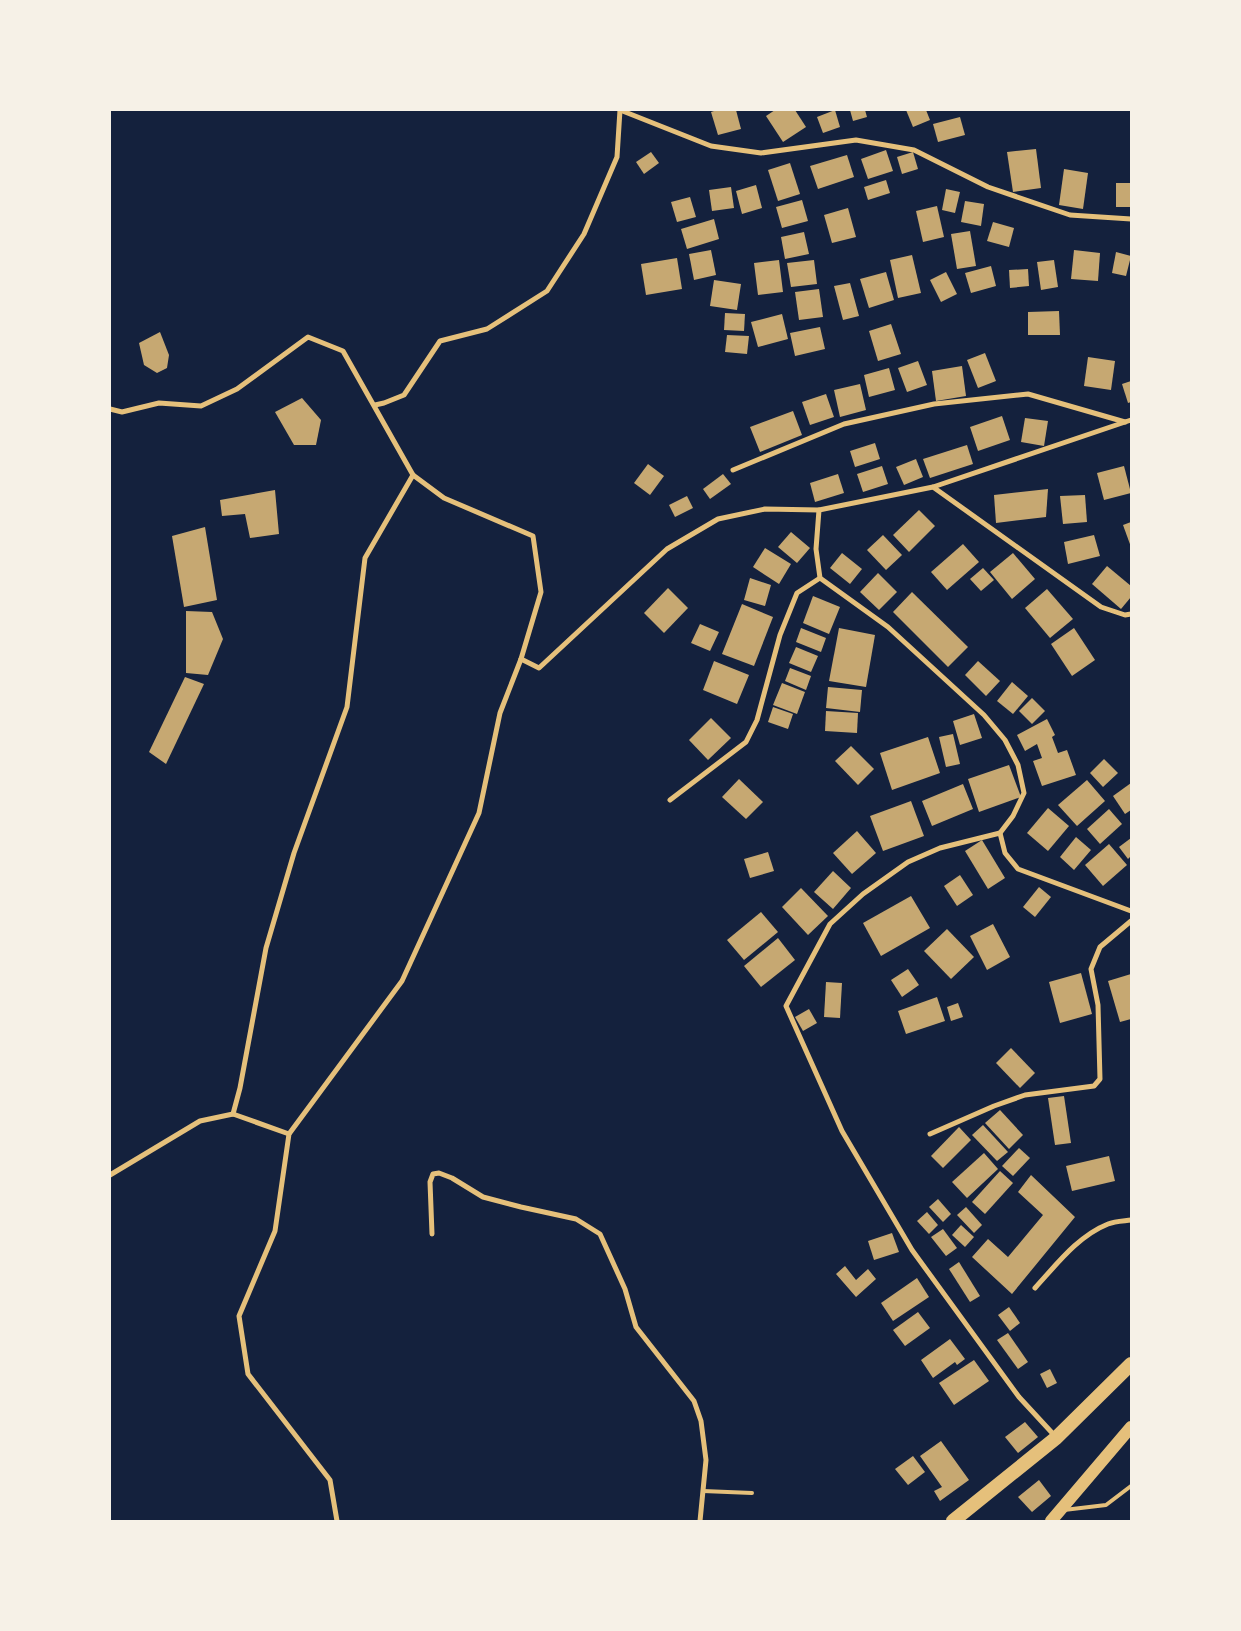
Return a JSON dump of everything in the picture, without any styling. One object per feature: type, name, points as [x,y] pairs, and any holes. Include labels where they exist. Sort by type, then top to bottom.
[{"type":"highway","points":[[952,1521],[1056,1438],[1131,1364]]},
{"type":"main road","points":[[1055,1516],[1131,1427]]},
{"type":"street","points":[[374,405],[404,395],[440,341],[486,329],[546,291],[584,234],[617,157],[620,110],[711,146],[761,153],[856,140],[914,150],[988,187],[1070,215],[1131,219]]},
{"type":"street","points":[[110,408],[122,412],[159,403],[201,406],[237,389],[308,337],[343,351],[413,476],[444,498],[533,536],[541,592],[521,659],[500,713],[479,813],[402,981],[289,1134],[275,1231],[239,1316],[248,1374],[330,1480],[337,1521]]},
{"type":"street","points":[[733,470],[844,424],[934,404],[1028,394],[1124,422]]},
{"type":"street","points":[[521,659],[539,668],[667,549],[718,519],[765,509],[819,510],[933,486],[1131,420]]},
{"type":"street","points":[[233,1114],[240,1088],[266,948],[294,853],[348,708],[365,558],[413,476]]},
{"type":"street","points":[[933,486],[1101,608],[1125,615],[1131,614]]},
{"type":"street","points":[[819,510],[816,549],[820,578],[888,627],[984,715],[1005,740],[1018,764],[1024,793],[1013,816],[1000,833],[940,848],[908,862],[863,894],[830,924],[786,1006],[842,1131],[912,1250],[1019,1397],[1056,1438]]},
{"type":"street","points":[[670,800],[746,742],[757,720],[780,635],[797,593],[820,578]]},
{"type":"street","points":[[1000,833],[1005,853],[1018,869],[1131,911]]},
{"type":"street","points":[[930,1134],[1024,1095],[1094,1086],[1100,1079],[1098,1004],[1091,969],[1100,947],[1131,921]]},
{"type":"street","points":[[110,1175],[200,1121],[233,1114],[289,1134]]},
{"type":"street","points":[[432,1234],[430,1182],[433,1174],[439,1173],[452,1178],[483,1197],[521,1208],[576,1219],[600,1234],[625,1290],[636,1327],[694,1401],[701,1421],[706,1460],[700,1521]]},
{"type":"street","points":[[1036,1288],[1075,1245],[1089,1234],[1109,1223],[1131,1220]]},
{"type":"lane","points":[[1055,1516],[1106,1505],[1131,1486]]},
{"type":"lane","points":[[703,1490],[752,1493]]},
{"type":"building","points":[[717,110],[736,110],[741,129],[718,135],[711,112]]},
{"type":"building","points":[[775,110],[795,110],[806,127],[783,142],[766,116]]},
{"type":"building","points":[[835,110],[840,127],[823,133],[817,117]]},
{"type":"building","points":[[850,110],[865,110],[867,117],[853,121]]},
{"type":"building","points":[[906,110],[926,110],[930,120],[913,127]]},
{"type":"building","points":[[960,117],[965,135],[938,142],[933,124]]},
{"type":"building","points":[[1036,149],[1041,188],[1013,192],[1007,152]]},
{"type":"building","points":[[886,150],[893,171],[868,179],[861,159]]},
{"type":"building","points":[[651,152],[659,163],[644,174],[636,162]]},
{"type":"building","points":[[913,152],[918,169],[902,174],[897,157]]},
{"type":"building","points":[[847,155],[854,177],[818,189],[810,166]]},
{"type":"building","points":[[790,163],[800,194],[778,201],[768,170]]},
{"type":"building","points":[[1064,169],[1088,173],[1083,209],[1059,205]]},
{"type":"building","points":[[886,180],[890,193],[868,200],[864,187]]},
{"type":"building","points":[[1116,183],[1131,183],[1131,207],[1116,207]]},
{"type":"building","points":[[756,185],[762,208],[742,214],[736,191]]},
{"type":"building","points":[[731,187],[734,208],[712,211],[709,190]]},
{"type":"building","points":[[946,189],[960,192],[955,213],[942,210]]},
{"type":"building","points":[[690,197],[696,217],[677,222],[671,202]]},
{"type":"building","points":[[802,200],[808,221],[782,228],[776,207]]},
{"type":"building","points":[[965,201],[984,204],[981,226],[961,222]]},
{"type":"building","points":[[937,206],[944,237],[923,242],[916,211]]},
{"type":"building","points":[[848,208],[856,237],[832,243],[824,215]]},
{"type":"building","points":[[714,219],[719,239],[687,249],[681,229]]},
{"type":"building","points":[[993,222],[1014,228],[1009,247],[987,241]]},
{"type":"building","points":[[970,231],[976,266],[957,269],[951,234]]},
{"type":"building","points":[[804,232],[809,254],[785,259],[781,237]]},
{"type":"building","points":[[711,250],[716,275],[694,280],[689,254]]},
{"type":"building","points":[[1074,250],[1100,253],[1098,281],[1071,279]]},
{"type":"building","points":[[1116,252],[1131,256],[1126,276],[1112,273]]},
{"type":"building","points":[[912,255],[921,293],[898,298],[890,260]]},
{"type":"building","points":[[677,258],[682,289],[646,295],[641,264]]},
{"type":"building","points":[[779,260],[783,292],[758,295],[754,263]]},
{"type":"building","points":[[814,260],[817,284],[791,287],[787,263]]},
{"type":"building","points":[[1054,260],[1058,287],[1041,290],[1037,262]]},
{"type":"building","points":[[991,266],[996,286],[971,293],[965,273]]},
{"type":"building","points":[[1028,269],[1029,286],[1010,288],[1009,270]]},
{"type":"building","points":[[886,272],[894,300],[869,308],[860,279]]},
{"type":"building","points":[[946,272],[957,294],[941,302],[930,280]]},
{"type":"building","points":[[714,280],[741,284],[737,310],[710,306]]},
{"type":"building","points":[[850,283],[859,316],[843,320],[834,286]]},
{"type":"building","points":[[819,289],[823,317],[799,320],[795,292]]},
{"type":"building","points":[[1059,311],[1060,335],[1028,335],[1028,312]]},
{"type":"building","points":[[725,313],[745,314],[744,331],[724,330]]},
{"type":"building","points":[[782,314],[788,339],[758,347],[751,322]]},
{"type":"building","points":[[891,324],[901,354],[878,361],[869,331]]},
{"type":"building","points":[[820,327],[825,349],[795,356],[790,333]]},
{"type":"building","points":[[160,332],[169,355],[167,368],[157,373],[144,365],[139,343]]},
{"type":"building","points":[[727,335],[749,336],[747,354],[725,352]]},
{"type":"building","points":[[985,353],[996,381],[978,388],[967,360]]},
{"type":"building","points":[[1088,357],[1115,361],[1111,390],[1084,386]]},
{"type":"building","points":[[918,361],[927,385],[907,392],[898,368]]},
{"type":"building","points":[[962,366],[966,396],[936,401],[932,371]]},
{"type":"building","points":[[889,368],[895,390],[869,397],[864,375]]},
{"type":"building","points":[[1131,381],[1131,402],[1128,403],[1122,384]]},
{"type":"building","points":[[860,384],[866,410],[840,417],[834,390]]},
{"type":"building","points":[[826,394],[834,417],[810,425],[802,402]]},
{"type":"building","points":[[302,398],[321,420],[316,445],[294,445],[275,412]]},
{"type":"building","points":[[793,411],[802,435],[760,452],[750,427]]},
{"type":"building","points":[[1002,416],[1010,440],[978,451],[970,427]]},
{"type":"building","points":[[1025,418],[1048,421],[1044,446],[1021,442]]},
{"type":"building","points":[[875,443],[880,459],[855,467],[850,451]]},
{"type":"building","points":[[967,445],[973,464],[930,478],[923,459]]},
{"type":"building","points":[[916,459],[923,477],[904,485],[896,467]]},
{"type":"building","points":[[648,464],[664,476],[650,495],[634,483]]},
{"type":"building","points":[[882,466],[888,484],[863,492],[857,474]]},
{"type":"building","points":[[1124,466],[1131,493],[1104,500],[1097,473]]},
{"type":"building","points":[[723,474],[731,484],[710,499],[703,489]]},
{"type":"building","points":[[838,474],[844,493],[815,502],[810,483]]},
{"type":"building","points":[[1048,489],[1046,517],[996,523],[994,495]]},
{"type":"building","points":[[275,490],[279,534],[250,538],[245,514],[222,516],[220,500]]},
{"type":"building","points":[[1085,495],[1087,522],[1063,524],[1060,496]]},
{"type":"building","points":[[687,496],[693,508],[675,517],[669,505]]},
{"type":"building","points":[[919,510],[935,526],[909,552],[893,535]]},
{"type":"building","points":[[1131,522],[1131,547],[1123,525]]},
{"type":"building","points":[[205,527],[217,600],[184,607],[172,536]]},
{"type":"building","points":[[791,532],[810,548],[797,563],[778,547]]},
{"type":"building","points":[[883,535],[902,555],[886,570],[867,550]]},
{"type":"building","points":[[1094,535],[1100,556],[1068,564],[1064,542]]},
{"type":"building","points":[[963,544],[979,562],[947,590],[931,572]]},
{"type":"building","points":[[765,548],[791,564],[779,584],[753,567]]},
{"type":"building","points":[[842,553],[862,569],[850,584],[830,568]]},
{"type":"building","points":[[1013,553],[1035,579],[1012,599],[990,572]]},
{"type":"building","points":[[1107,566],[1131,586],[1131,597],[1121,609],[1092,584]]},
{"type":"building","points":[[983,568],[994,580],[981,591],[970,579]]},
{"type":"building","points":[[878,573],[897,592],[879,610],[860,592]]},
{"type":"building","points":[[750,578],[771,585],[765,606],[744,600]]},
{"type":"building","points":[[668,588],[688,608],[664,633],[644,613]]},
{"type":"building","points":[[1047,589],[1073,619],[1050,638],[1025,608]]},
{"type":"building","points":[[912,592],[968,647],[948,667],[893,612]]},
{"type":"building","points":[[813,596],[840,607],[829,634],[803,623]]},
{"type":"building","points":[[742,604],[773,617],[754,666],[722,654]]},
{"type":"building","points":[[186,611],[212,612],[223,639],[208,675],[186,673]]},
{"type":"building","points":[[700,624],[719,632],[710,651],[691,643]]},
{"type":"building","points":[[801,628],[826,638],[821,652],[796,642]]},
{"type":"building","points":[[839,628],[875,635],[866,687],[829,681]]},
{"type":"building","points":[[1074,628],[1095,660],[1072,676],[1051,644]]},
{"type":"building","points":[[796,647],[818,656],[811,672],[789,663]]},
{"type":"building","points":[[714,661],[749,675],[737,704],[703,690]]},
{"type":"building","points":[[978,661],[1000,681],[986,696],[965,675]]},
{"type":"building","points":[[790,668],[811,676],[806,690],[785,681]]},
{"type":"building","points":[[185,677],[204,684],[166,764],[149,752]]},
{"type":"building","points":[[1012,682],[1028,696],[1013,714],[997,701]]},
{"type":"building","points":[[782,683],[805,692],[797,714],[773,705]]},
{"type":"building","points":[[828,687],[862,690],[860,712],[826,708]]},
{"type":"building","points":[[1032,698],[1045,711],[1032,724],[1019,711]]},
{"type":"building","points":[[773,707],[793,714],[788,729],[768,722]]},
{"type":"building","points":[[826,711],[858,713],[857,733],[825,731]]},
{"type":"building","points":[[974,714],[982,738],[960,745],[953,721]]},
{"type":"building","points":[[711,718],[731,738],[708,760],[689,740]]},
{"type":"building","points":[[1047,719],[1055,735],[1052,737],[1058,753],[1067,750],[1076,775],[1042,786],[1033,761],[1042,758],[1037,744],[1025,751],[1017,735]]},
{"type":"building","points":[[953,734],[960,764],[946,767],[939,737]]},
{"type":"building","points":[[928,737],[940,773],[892,790],[880,753]]},
{"type":"building","points":[[851,746],[874,769],[858,785],[835,761]]},
{"type":"building","points":[[1104,759],[1118,773],[1103,787],[1090,773]]},
{"type":"building","points":[[1009,765],[1021,797],[979,812],[968,779]]},
{"type":"building","points":[[739,779],[763,802],[746,819],[722,797]]},
{"type":"building","points":[[1087,780],[1105,801],[1077,826],[1058,805]]},
{"type":"building","points":[[1131,783],[1131,810],[1125,814],[1113,796]]},
{"type":"building","points":[[963,784],[973,809],[932,826],[922,801]]},
{"type":"building","points":[[911,801],[924,836],[883,851],[870,816]]},
{"type":"building","points":[[1048,808],[1069,826],[1048,851],[1027,833]]},
{"type":"building","points":[[1109,809],[1122,824],[1100,844],[1087,829]]},
{"type":"building","points":[[857,831],[876,853],[852,874],[833,853]]},
{"type":"building","points":[[1076,837],[1091,850],[1074,870],[1060,857]]},
{"type":"building","points":[[1131,838],[1131,856],[1128,859],[1119,847]]},
{"type":"building","points":[[982,840],[1005,878],[988,889],[965,851]]},
{"type":"building","points":[[1109,844],[1127,865],[1103,886],[1085,865]]},
{"type":"building","points":[[768,852],[774,871],[750,878],[744,859]]},
{"type":"building","points":[[833,871],[851,888],[833,909],[814,892]]},
{"type":"building","points":[[960,875],[973,895],[957,906],[944,886]]},
{"type":"building","points":[[1039,887],[1051,897],[1035,917],[1023,907]]},
{"type":"building","points":[[801,888],[828,916],[808,935],[782,907]]},
{"type":"building","points":[[911,896],[930,928],[881,956],[863,923]]},
{"type":"building","points":[[761,912],[778,932],[744,960],[727,940]]},
{"type":"building","points":[[993,924],[1010,957],[987,970],[970,936]]},
{"type":"building","points":[[947,929],[974,957],[951,979],[924,951]]},
{"type":"building","points":[[778,938],[795,960],[761,987],[744,966]]},
{"type":"building","points":[[908,969],[919,985],[902,997],[891,980]]},
{"type":"building","points":[[1081,973],[1092,1014],[1060,1023],[1049,982]]},
{"type":"building","points":[[1131,974],[1131,1019],[1120,1022],[1108,981]]},
{"type":"building","points":[[826,982],[842,983],[840,1018],[824,1017]]},
{"type":"building","points":[[937,997],[945,1021],[906,1034],[898,1011]]},
{"type":"building","points":[[958,1003],[963,1017],[951,1021],[947,1007]]},
{"type":"building","points":[[809,1009],[817,1023],[803,1031],[795,1017]]},
{"type":"building","points":[[1011,1048],[1035,1073],[1020,1088],[996,1063]]},
{"type":"building","points":[[1064,1096],[1071,1143],[1055,1145],[1048,1098]]},
{"type":"building","points":[[1000,1110],[1023,1135],[1009,1149],[985,1123]]},
{"type":"building","points":[[983,1125],[1008,1152],[997,1161],[972,1135]]},
{"type":"building","points":[[959,1127],[971,1140],[943,1168],[931,1156]]},
{"type":"building","points":[[1019,1148],[1030,1158],[1013,1176],[1002,1166]]},
{"type":"building","points":[[984,1153],[998,1169],[967,1198],[952,1182]]},
{"type":"building","points":[[1109,1156],[1115,1181],[1072,1191],[1066,1166]]},
{"type":"building","points":[[1000,1171],[1013,1183],[985,1214],[972,1202]]},
{"type":"building","points":[[1031,1175],[1075,1217],[1012,1294],[972,1257],[988,1239],[1008,1257],[1043,1215],[1018,1192]]},
{"type":"building","points":[[938,1199],[951,1214],[943,1222],[929,1207]]},
{"type":"building","points":[[966,1207],[982,1225],[974,1233],[957,1215]]},
{"type":"building","points":[[927,1212],[938,1225],[929,1234],[917,1221]]},
{"type":"building","points":[[961,1225],[974,1237],[965,1247],[952,1235]]},
{"type":"building","points":[[943,1229],[957,1248],[946,1256],[931,1237]]},
{"type":"building","points":[[892,1233],[899,1252],[874,1260],[868,1241]]},
{"type":"building","points":[[959,1262],[980,1296],[970,1302],[949,1269]]},
{"type":"building","points":[[845,1266],[856,1280],[868,1269],[876,1279],[856,1297],[836,1274]]},
{"type":"building","points":[[917,1278],[929,1297],[893,1321],[881,1303]]},
{"type":"building","points":[[1009,1307],[1020,1323],[1010,1331],[998,1315]]},
{"type":"building","points":[[918,1312],[930,1328],[905,1346],[893,1330]]},
{"type":"building","points":[[1008,1333],[1028,1362],[1018,1369],[997,1340]]},
{"type":"building","points":[[950,1339],[965,1359],[957,1365],[955,1362],[933,1378],[921,1360]]},
{"type":"building","points":[[974,1360],[989,1381],[954,1405],[939,1383]]},
{"type":"building","points":[[1050,1369],[1057,1383],[1047,1388],[1040,1374]]},
{"type":"building","points":[[1025,1422],[1038,1437],[1018,1453],[1005,1437]]},
{"type":"building","points":[[941,1441],[969,1480],[940,1501],[934,1491],[942,1487],[920,1456]]},
{"type":"building","points":[[913,1456],[925,1472],[908,1485],[895,1469]]},
{"type":"building","points":[[1039,1480],[1051,1496],[1032,1512],[1018,1497]]}]
